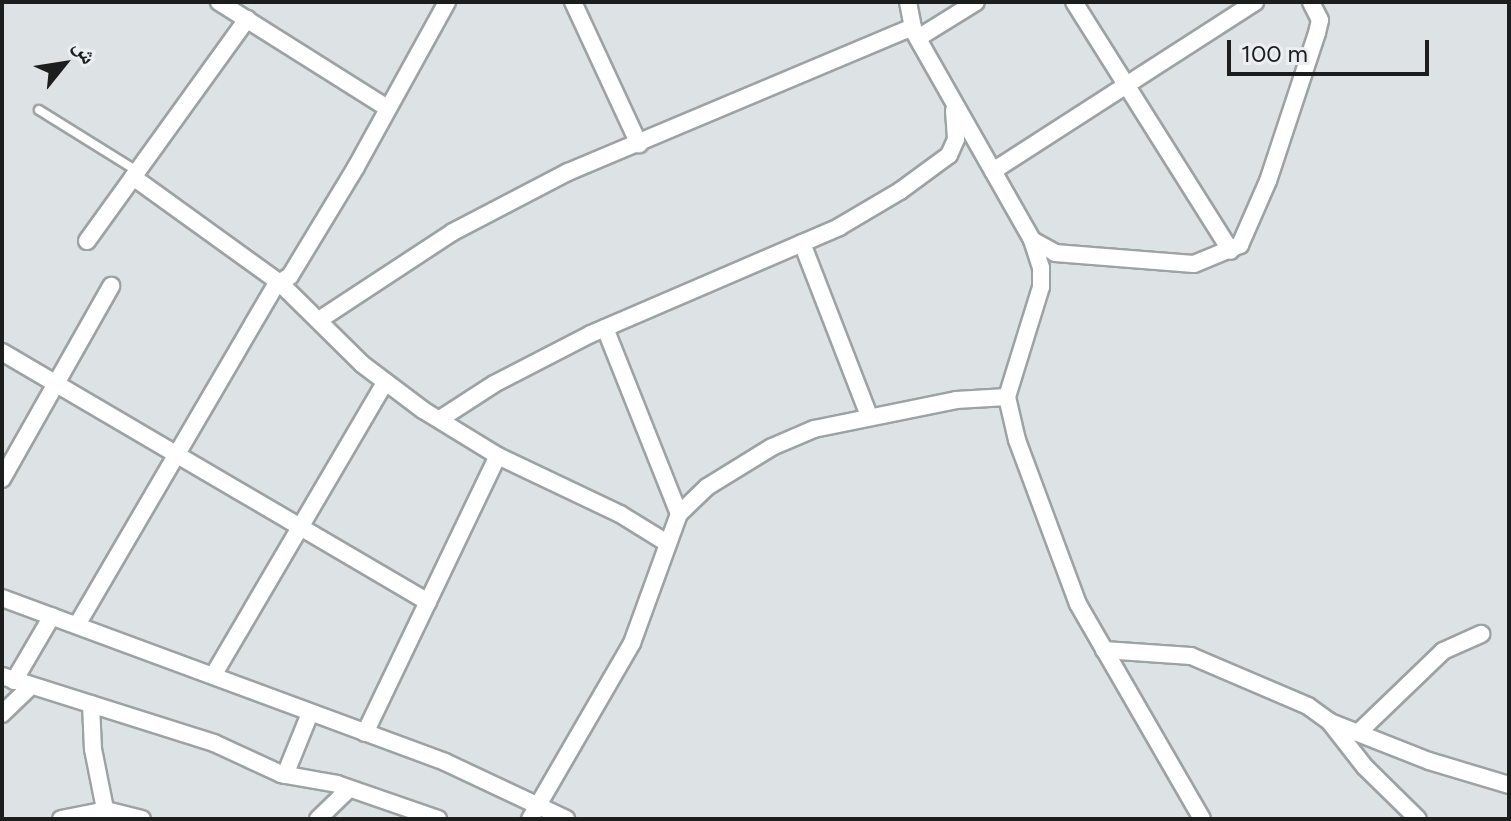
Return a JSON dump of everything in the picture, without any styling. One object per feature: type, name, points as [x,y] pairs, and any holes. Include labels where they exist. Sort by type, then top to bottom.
[{"type":"street","points":[[221,2],[386,107]]},
{"type":"street","points":[[77,625],[280,283],[290,276],[356,167],[386,107],[447,2]]},
{"type":"street","points":[[573,2],[639,144]]},
{"type":"street","points":[[908,2],[916,33],[1032,240],[1041,287],[1007,397],[1017,440],[1078,604],[1202,819]]},
{"type":"street","points":[[319,320],[354,293],[493,210],[805,69],[916,33],[976,2]]},
{"type":"street","points":[[1074,2],[1231,251]]},
{"type":"street","points":[[993,171],[1127,88],[1255,2]]},
{"type":"street","points":[[1032,240],[1055,253],[1194,264],[1240,245],[1268,181],[1320,20],[1311,2]]},
{"type":"street","points":[[87,241],[247,19]]},
{"type":"street","points":[[440,419],[494,384],[605,328],[802,243],[900,191],[949,155],[956,139],[954,102]]},
{"type":"street","points":[[135,174],[280,283],[385,382],[498,456],[620,514],[667,543]]},
{"type":"street","points":[[802,243],[869,416]]},
{"type":"street","points":[[2,479],[111,286]]},
{"type":"street","points":[[605,328],[679,514]]},
{"type":"street","points":[[2,352],[428,602]]},
{"type":"street","points":[[214,674],[385,382]]},
{"type":"street","points":[[530,819],[543,805],[632,643],[679,514],[707,487],[772,447],[814,429],[869,416],[1007,397]]},
{"type":"street","points":[[365,733],[498,456]]},
{"type":"street","points":[[2,598],[214,674],[365,733],[543,805],[566,819]]},
{"type":"street","points":[[2,714],[16,681],[52,616]]},
{"type":"street","points":[[1360,731],[1443,651],[1481,634]]},
{"type":"street","points":[[1104,650],[1191,656],[1308,706],[1329,721],[1365,767],[1418,819]]},
{"type":"street","points":[[16,681],[214,743],[285,775],[349,789],[430,818]]},
{"type":"street","points":[[91,704],[93,749],[107,815]]},
{"type":"street","points":[[285,775],[310,713]]},
{"type":"street","points":[[1329,721],[1429,761],[1509,785]]},
{"type":"street","points":[[318,819],[349,789]]},
{"type":"street","points":[[61,819],[107,815],[142,819]]},
{"type":"lane","points":[[39,110],[135,174]]}]
